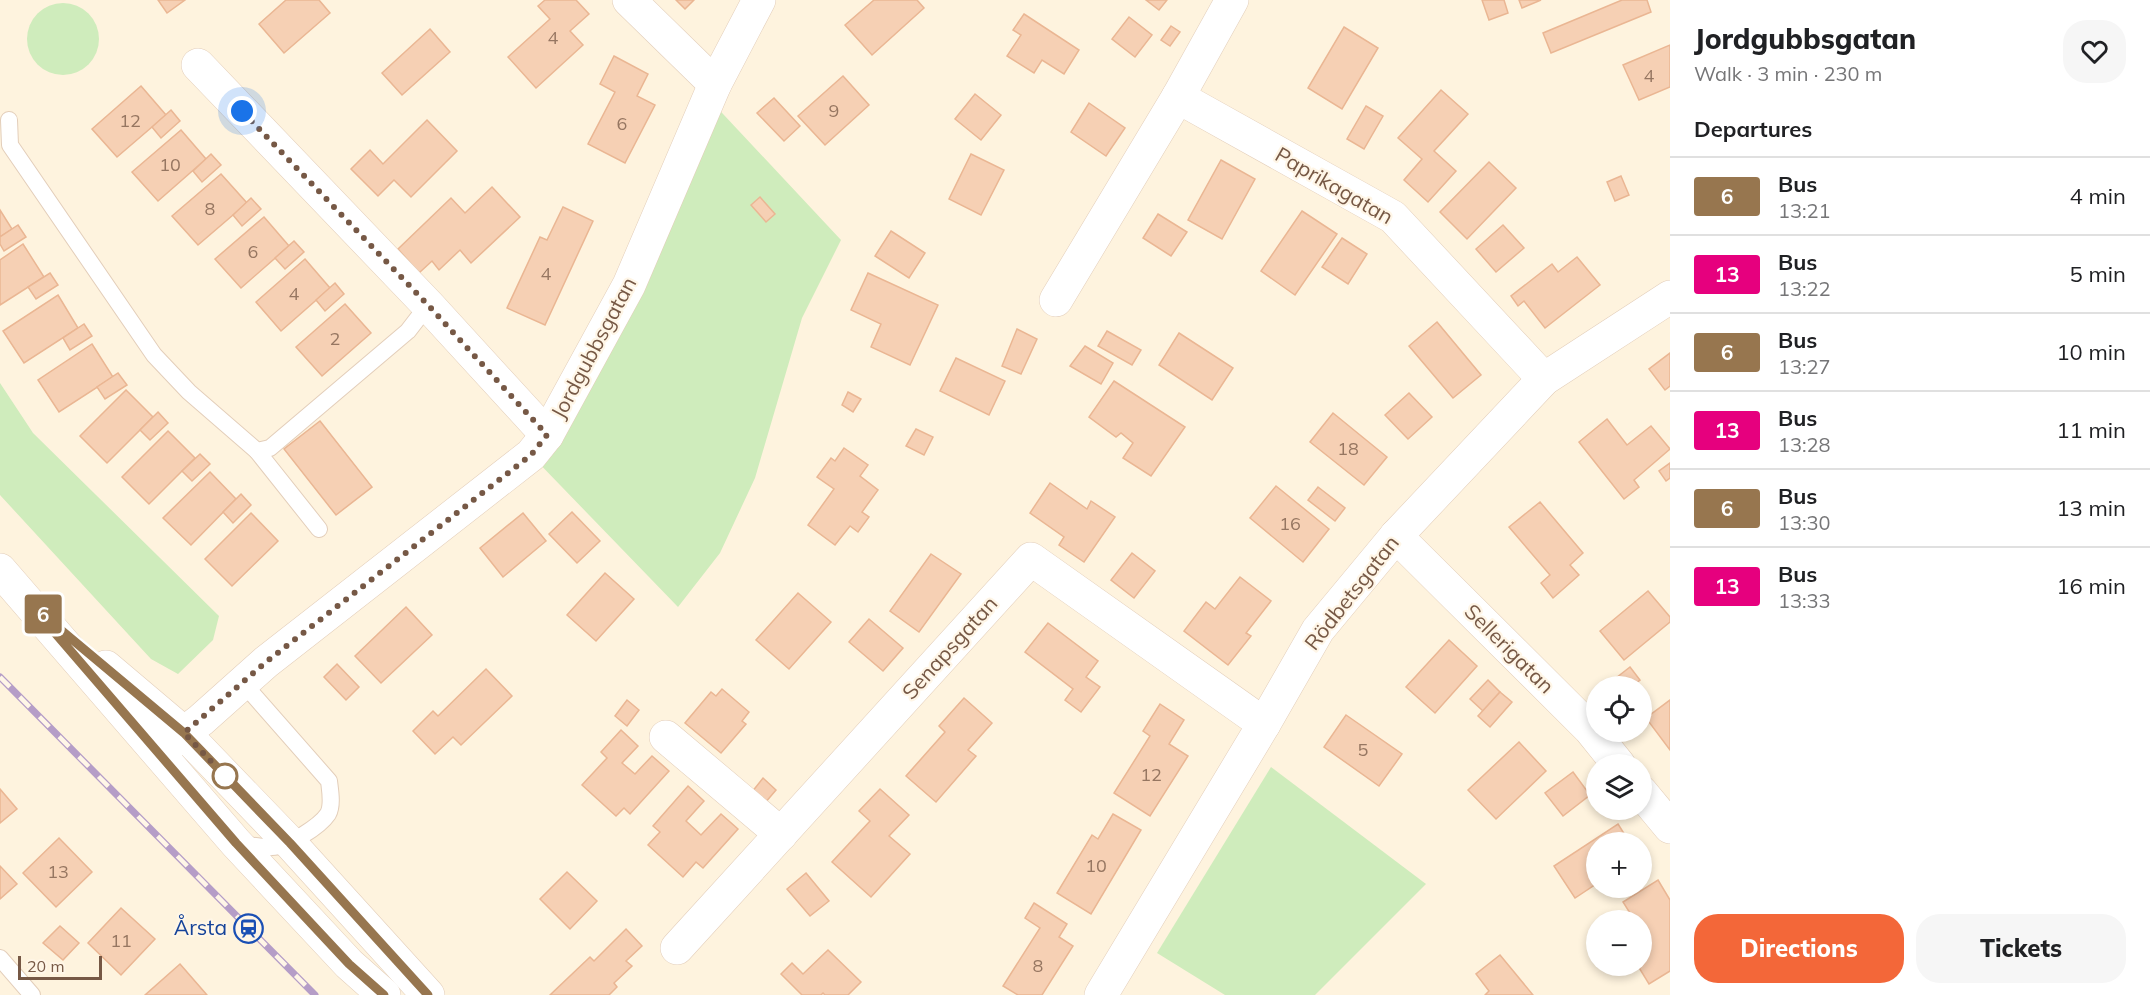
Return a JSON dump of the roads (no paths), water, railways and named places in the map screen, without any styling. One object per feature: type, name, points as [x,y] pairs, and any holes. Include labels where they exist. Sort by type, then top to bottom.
[{"type":"street","points":[[629,0],[715,84]]},
{"type":"street","name":"Jordgubbsgatan","points":[[158,753],[266,662],[531,455],[547,435],[629,285],[715,84],[759,0]]},
{"type":"street","points":[[1056,300],[1178,97],[1232,0]]},
{"type":"street","points":[[198,64],[428,305],[547,435]]},
{"type":"street","name":"Paprikagatan","points":[[1178,97],[1393,217],[1544,379]]},
{"type":"street","name":"Rödbetsgatan","points":[[1101,995],[1318,630],[1396,536],[1544,379],[1670,297]]},
{"type":"street","name":"Sellerigatan","points":[[1396,536],[1590,729],[1610,754]]},
{"type":"street","name":"Senapsgatan","points":[[677,948],[1030,559],[1264,724]]},
{"type":"street","points":[[0,570],[236,843],[349,964],[384,995]]},
{"type":"street","points":[[31,605],[184,733],[290,843],[428,995]]},
{"type":"street","points":[[666,737],[781,834]]},
{"type":"street","points":[[1652,806],[1670,828]]},
{"type":"lane","points":[[9,120],[10,145],[154,355],[189,392],[257,451],[320,529]]},
{"type":"lane","points":[[257,451],[270,448],[332,403],[385,360],[428,305]]},
{"type":"lane","points":[[236,843],[274,848],[290,843],[307,833],[328,813],[331,797],[329,781],[243,683]]},
{"type":"lane","points":[[0,958],[32,995]]},
{"type":"railway","points":[[0,677],[315,995]]},
{"type":"place","name":"Årsta","points":[[248,928]]}]
